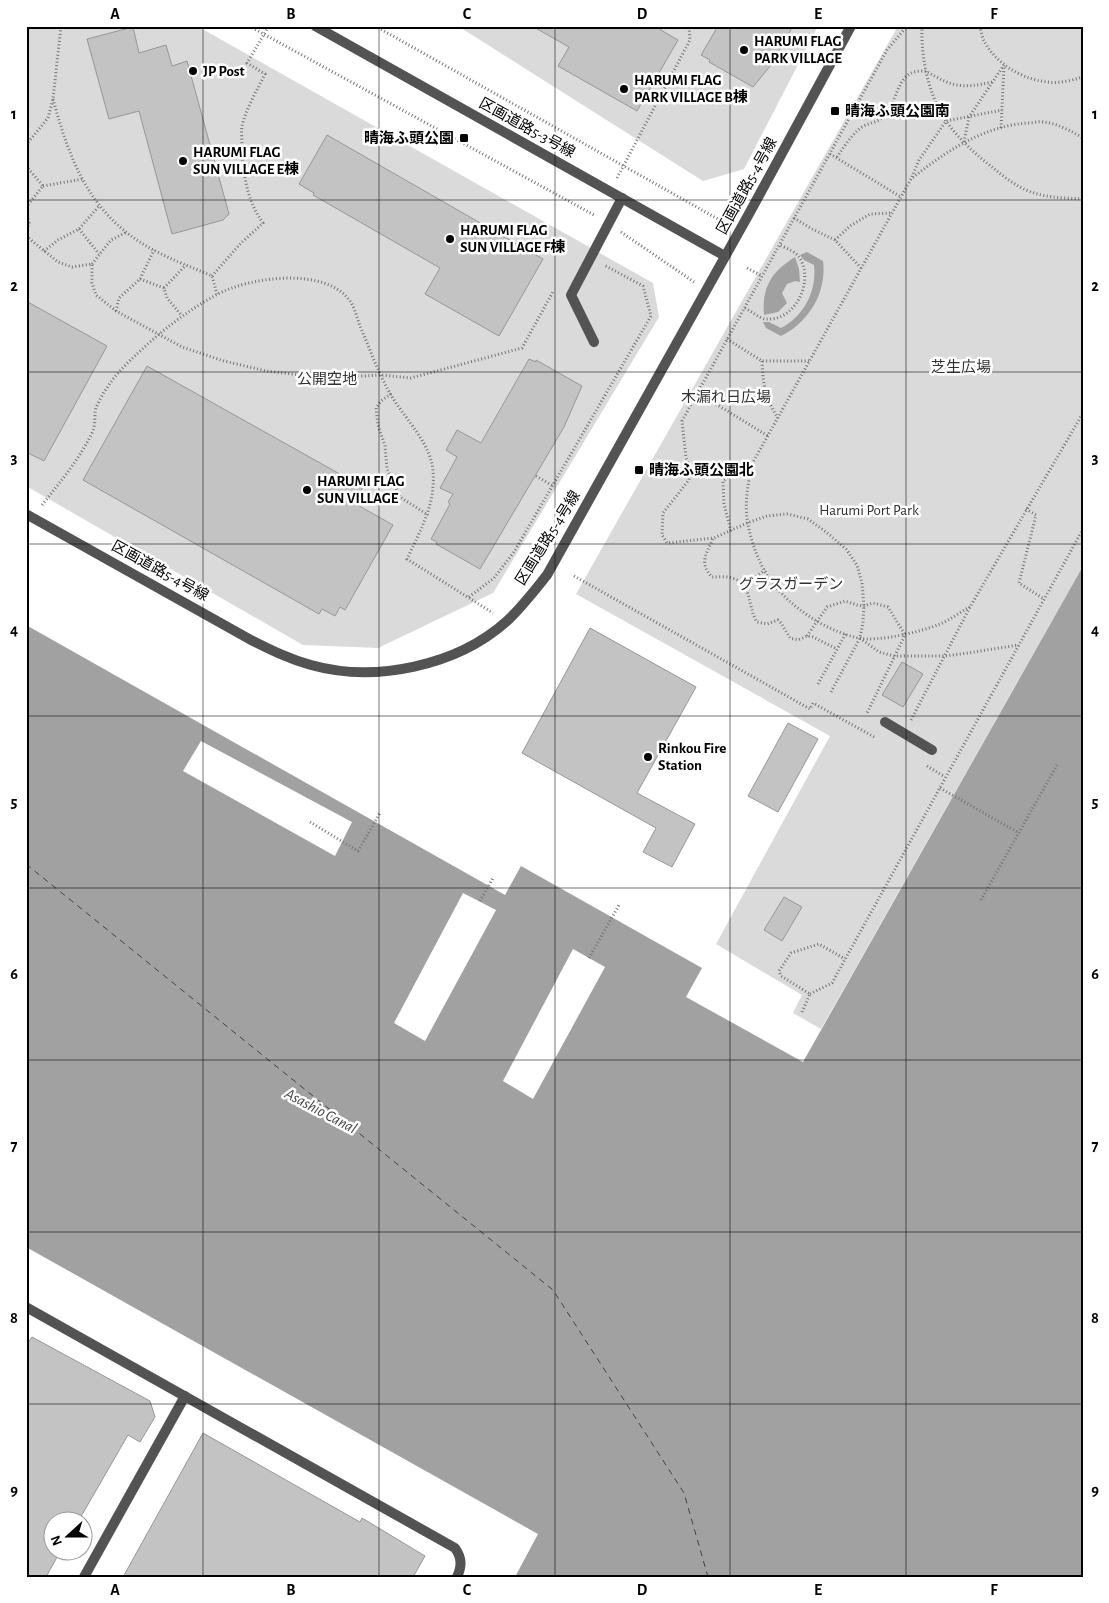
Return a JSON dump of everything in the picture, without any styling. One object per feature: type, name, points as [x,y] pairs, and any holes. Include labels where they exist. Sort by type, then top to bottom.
[{"type":"street","name":"区画道路5-3号線","points":[[315,26],[726,256]]},
{"type":"street","name":"区画道路5-4号線","points":[[29,515],[251,640],[282,656],[312,666],[343,671],[377,672],[432,662],[482,640],[506,621],[529,598],[546,575],[726,256],[851,26]]},
{"type":"street","points":[[594,342],[571,295],[622,198]]},
{"type":"street","points":[[885,722],[932,750]]},
{"type":"street","points":[[26,1307],[455,1548],[459,1553],[461,1561],[461,1568],[457,1577]]},
{"type":"street","points":[[84,1577],[185,1396]]},
{"type":"path","points":[[26,145],[48,118],[53,99],[61,26]]},
{"type":"path","points":[[250,26],[595,218],[690,40],[689,26]]},
{"type":"path","points":[[212,276],[241,243],[263,223],[251,201],[244,177],[242,126],[265,74],[247,63],[268,26]]},
{"type":"path","points":[[375,26],[731,226]]},
{"type":"path","points":[[831,692],[860,638],[863,622],[862,583],[857,565],[846,549],[808,519],[787,514],[767,516],[714,538],[668,543],[662,535],[663,513],[689,480],[690,468],[686,458],[682,421],[887,50],[906,26]]},
{"type":"path","points":[[922,26],[922,43],[926,71],[931,88],[946,121],[964,142],[1008,180],[1033,193],[1058,198],[1083,199]]},
{"type":"path","points":[[980,26],[983,41],[1004,65],[1033,79],[1049,83],[1083,78]]},
{"type":"path","points":[[964,142],[968,117],[1004,65]]},
{"type":"path","points":[[1001,128],[1004,65]]},
{"type":"path","points":[[837,157],[855,133],[884,117],[892,107],[905,78],[909,74],[926,71],[944,82],[974,86],[992,82]]},
{"type":"path","points":[[53,99],[62,131],[83,179],[99,206],[115,223],[143,244],[212,276]]},
{"type":"path","points":[[970,607],[941,624],[888,638],[860,638],[827,626],[799,609],[787,598],[775,586],[757,557],[747,523],[747,491],[752,464],[911,179],[919,160],[946,121],[1002,110]]},
{"type":"path","points":[[911,179],[936,159],[964,142],[980,134],[1015,124],[1044,122],[1068,130],[1083,138]]},
{"type":"path","points":[[830,154],[901,197]]},
{"type":"path","points":[[26,166],[42,186]]},
{"type":"path","points":[[26,207],[42,186],[83,179]]},
{"type":"path","points":[[44,251],[58,240],[79,229],[99,206]]},
{"type":"path","points":[[26,212],[29,223],[26,236],[44,251],[58,262],[72,267],[92,264]]},
{"type":"path","points":[[835,240],[850,226],[870,214],[892,213]]},
{"type":"path","points":[[794,218],[835,240],[861,268]]},
{"type":"path","points":[[79,229],[99,254]]},
{"type":"path","points":[[617,230],[699,285]]},
{"type":"path","points":[[127,232],[111,240],[92,264],[92,282],[96,294],[116,311],[182,346],[266,371],[328,378],[381,375],[411,378],[522,348],[558,283]]},
{"type":"path","points":[[745,308],[765,319],[787,313],[799,298],[806,282],[805,269],[798,255],[780,245]]},
{"type":"path","points":[[116,311],[119,298],[140,279],[154,250]]},
{"type":"path","points":[[469,598],[494,578],[514,552],[651,316],[643,286],[591,258]]},
{"type":"path","points":[[164,288],[186,265]]},
{"type":"path","points":[[747,268],[762,276]]},
{"type":"path","points":[[212,276],[217,294]]},
{"type":"path","points":[[29,515],[81,454],[93,431],[96,408],[108,387],[122,369],[158,334],[217,294],[238,286],[266,279],[292,278],[318,282],[338,289],[351,302],[390,394],[424,442],[433,468],[434,491],[428,515],[407,559],[506,621]]},
{"type":"path","points":[[140,279],[164,288]]},
{"type":"path","points":[[164,288],[167,298],[182,316]]},
{"type":"path","points":[[727,340],[762,361],[809,361]]},
{"type":"path","points":[[762,361],[763,385],[769,404],[778,418]]},
{"type":"path","points":[[698,392],[768,436]]},
{"type":"path","points":[[390,394],[376,408],[378,425],[385,446],[387,469],[400,496],[428,515]]},
{"type":"path","points":[[904,734],[970,607],[1083,413]]},
{"type":"path","points":[[731,530],[724,504],[724,481],[735,472],[752,464]]},
{"type":"path","points":[[536,476],[553,486]]},
{"type":"path","points":[[1026,509],[1036,515],[1019,583],[1044,599]]},
{"type":"path","points":[[802,1012],[810,994],[832,983],[1083,529]]},
{"type":"path","points":[[714,538],[706,552],[704,562],[706,570],[712,577],[734,578],[745,585],[753,615],[757,622],[767,624],[778,620],[782,623],[790,638],[798,640],[808,636],[813,637],[837,649]]},
{"type":"path","points":[[745,585],[765,570]]},
{"type":"path","points":[[574,576],[810,708],[813,703],[884,742]]},
{"type":"path","points":[[808,636],[827,608],[845,601],[864,606],[873,603],[888,607],[905,635]]},
{"type":"path","points":[[818,684],[846,634]]},
{"type":"path","points":[[867,713],[905,635]]},
{"type":"path","points":[[860,638],[879,652],[894,656],[968,654],[1019,645]]},
{"type":"path","points":[[924,765],[946,777]]},
{"type":"path","points":[[981,900],[1058,765]]},
{"type":"path","points":[[940,788],[1019,833]]},
{"type":"path","points":[[310,822],[358,851],[380,813]]},
{"type":"path","points":[[480,901],[493,878]]},
{"type":"path","points":[[589,958],[619,905]]},
{"type":"path","points":[[810,994],[781,976],[779,971],[791,953],[818,944],[845,959]]},
{"type":"green space","name":"公開空地","points":[[26,26],[197,26],[653,283],[659,317],[493,593],[378,648],[303,645],[26,486]]},
{"type":"green space","points":[[458,26],[818,26],[744,169],[703,181]]},
{"type":"green space","name":"Harumi Port Park","points":[[898,26],[1083,26],[1083,566],[821,1029],[793,1013],[802,995],[716,944],[830,736],[576,594]]},
{"type":"water","points":[[807,252],[823,261],[822,284],[819,295],[808,314],[800,323],[781,336],[766,328],[763,322],[769,322],[781,328],[802,310],[811,293],[814,275],[814,265],[804,260],[800,255]]},
{"type":"water","points":[[795,257],[799,269],[800,282],[795,281],[787,284],[782,293],[787,303],[778,312],[764,315],[765,296],[770,281],[780,268]]},
{"type":"water","name":"Asashio Canal","points":[[1083,566],[1083,1577],[515,1577],[538,1534],[26,1247],[26,625],[505,895],[521,866],[702,968],[686,997],[803,1062]]},
{"type":"pier","points":[[201,741],[352,822],[335,856],[183,771]]},
{"type":"pier","points":[[463,893],[496,910],[425,1041],[394,1023]]},
{"type":"pier","points":[[573,949],[605,967],[533,1099],[503,1081]]},
{"type":"building","name":"HARUMI FLAG PARK VILLAGE B棟","points":[[532,26],[654,26],[678,40],[637,111],[558,66],[569,47]]},
{"type":"building","name":"HARUMI FLAG PARK VILLAGE","points":[[718,26],[793,26],[771,65],[753,87],[709,62],[710,60],[701,55]]},
{"type":"building","name":"HARUMI FLAG SUN VILLAGE E棟","points":[[133,27],[139,53],[166,45],[172,66],[187,61],[229,214],[223,220],[172,234],[139,111],[109,119],[87,39]]},
{"type":"building","name":"HARUMI FLAG SUN VILLAGE F棟","points":[[327,135],[543,259],[499,336],[425,294],[440,268],[313,195],[314,193],[299,184]]},
{"type":"building","points":[[26,301],[107,346],[44,461],[26,452]]},
{"type":"building","name":"HARUMI FLAG SUN VILLAGE","points":[[529,359],[536,362],[536,360],[582,386],[564,427],[480,569],[436,544],[437,542],[431,539],[450,504],[448,502],[453,494],[440,488],[457,457],[446,450],[457,430],[481,443]]},
{"type":"building","name":"HARUMI FLAG SUN VILLAGE","points":[[147,366],[363,487],[354,503],[393,525],[345,610],[340,607],[335,616],[322,609],[319,614],[83,480]]},
{"type":"building","points":[[590,628],[696,687],[637,793],[695,824],[672,867],[643,852],[656,828],[522,753]]},
{"type":"building","points":[[902,662],[923,674],[903,707],[882,695]]},
{"type":"building","points":[[788,723],[818,739],[778,812],[748,796]]},
{"type":"building","points":[[784,897],[802,907],[782,941],[764,930]]},
{"type":"building","points":[[32,1337],[150,1401],[155,1417],[140,1442],[128,1435],[85,1510],[42,1510],[42,1560],[55,1560],[46,1577],[26,1577],[26,1346]]},
{"type":"building","points":[[203,1433],[360,1522],[362,1518],[425,1556],[413,1577],[123,1577]]},
{"type":"ferry route","points":[[26,864],[553,1290],[684,1493],[708,1577]]},
{"type":"place","name":"HARUMI FLAG PARK VILLAGE","points":[[744,50]]},
{"type":"place","name":"JP Post","points":[[193,71]]},
{"type":"place","name":"HARUMI FLAG PARK VILLAGE B棟","points":[[624,89]]},
{"type":"place","name":"晴海ふ頭公園南","points":[[835,111]]},
{"type":"place","name":"晴海ふ頭公園","points":[[464,138]]},
{"type":"place","name":"HARUMI FLAG SUN VILLAGE E棟","points":[[183,161]]},
{"type":"place","name":"HARUMI FLAG SUN VILLAGE F棟","points":[[450,239]]},
{"type":"place","name":"晴海ふ頭公園北","points":[[639,470]]},
{"type":"place","name":"HARUMI FLAG SUN VILLAGE","points":[[307,490]]},
{"type":"place","name":"Rinkou Fire Station","points":[[648,757]]},
{"type":"park label","name":"芝生広場","points":[[961,367]]},
{"type":"park label","name":"木漏れ日広場","points":[[726,397]]},
{"type":"park label","name":"グラスガーデン","points":[[791,584]]}]
